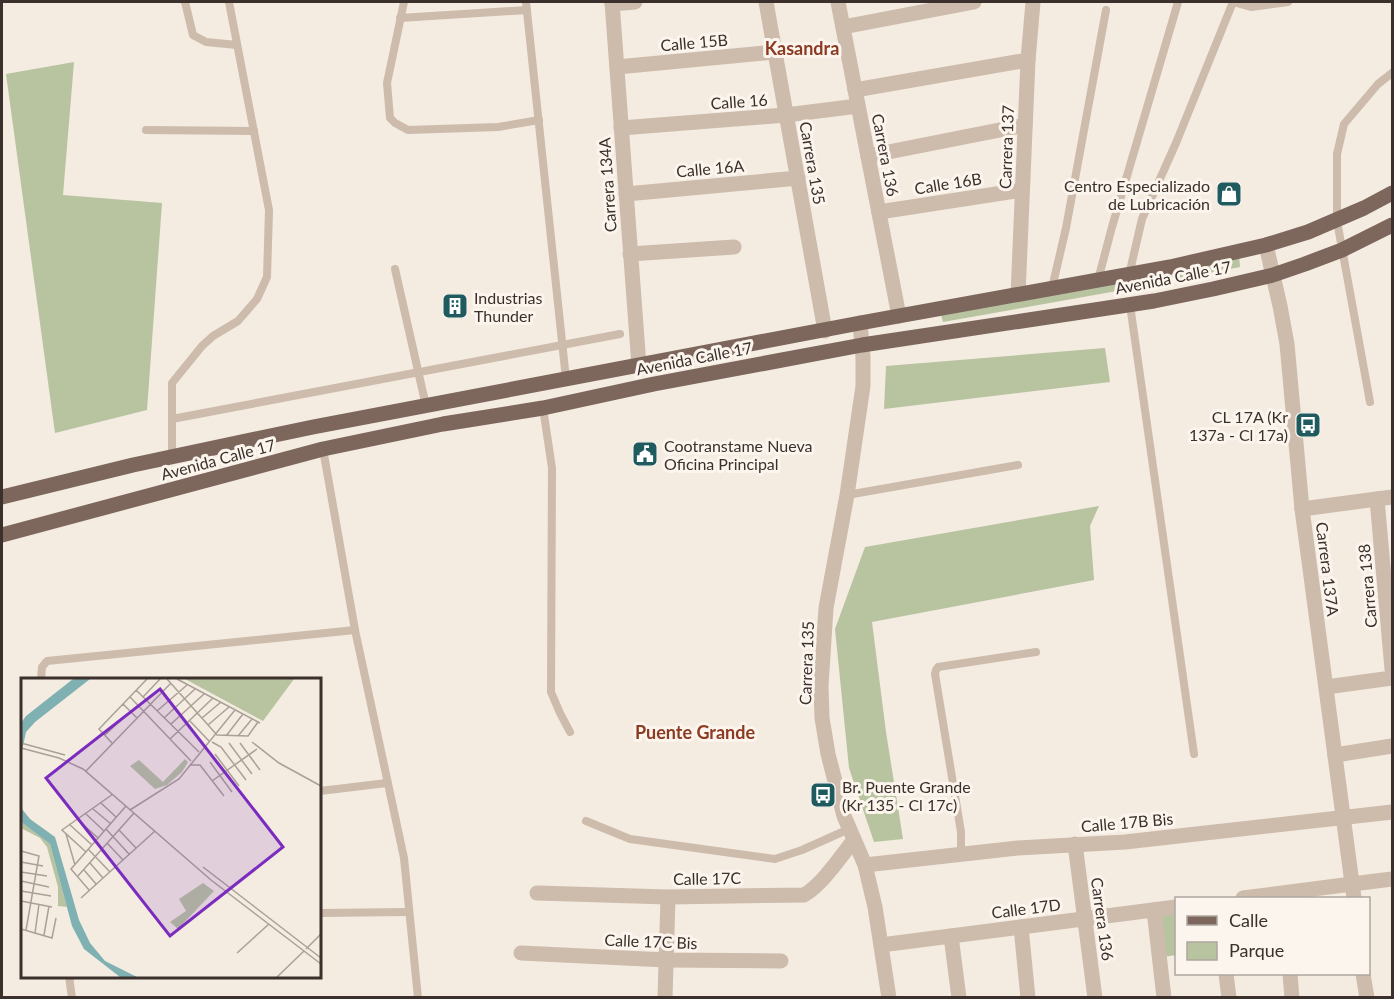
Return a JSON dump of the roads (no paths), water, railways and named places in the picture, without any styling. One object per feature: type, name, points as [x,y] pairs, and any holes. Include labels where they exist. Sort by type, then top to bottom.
[{"type":"main road","name":"Avenida Calle 17","points":[[2,497],[172,456],[313,427],[860,323],[1170,267],[1266,245],[1298,235],[1337,221],[1392,193]]},
{"type":"main road","name":"Avenida Calle 17","points":[[2,535],[323,449],[443,424],[543,408],[654,384],[862,345],[1130,305],[1213,289],[1273,275],[1342,250],[1392,225]]},
{"type":"street","points":[[612,2],[635,2]]},
{"type":"street","name":"Carrera 134A","points":[[612,2],[639,366]]},
{"type":"street","name":"Carrera 135","points":[[766,2],[825,331]]},
{"type":"street","name":"Carrera 136","points":[[838,2],[899,316]]},
{"type":"street","points":[[843,27],[974,2]]},
{"type":"street","name":"Carrera 137","points":[[1018,295],[1028,60],[1033,2]]},
{"type":"street","name":"Calle 15B","points":[[617,67],[775,52]]},
{"type":"street","points":[[855,90],[1028,60]]},
{"type":"street","name":"Calle 16","points":[[621,128],[786,115],[858,106]]},
{"type":"street","points":[[868,156],[1025,125]]},
{"type":"street","name":"Calle 16A","points":[[626,194],[798,178]]},
{"type":"street","name":"Calle 16B","points":[[879,212],[1022,190]]},
{"type":"street","name":"Carrera 137A","points":[[1266,245],[1287,345],[1302,509],[1353,891]]},
{"type":"street","points":[[630,254],[734,247]]},
{"type":"street","name":"Carrera 135","points":[[860,323],[864,357],[863,386],[847,495],[826,608],[821,686],[822,718],[828,754],[844,816],[865,865],[875,907],[889,998]]},
{"type":"street","points":[[1302,509],[1392,497]]},
{"type":"street","name":"Carrera 138","points":[[1377,499],[1392,669]]},
{"type":"street","points":[[1326,687],[1392,678]]},
{"type":"street","points":[[1335,755],[1392,746]]},
{"type":"street","name":"Calle 17B Bis","points":[[865,865],[1018,848],[1125,842],[1392,812]]},
{"type":"street","name":"Calle 17C","points":[[537,893],[668,897],[804,895],[818,884],[851,834]]},
{"type":"street","name":"Carrera 136","points":[[1075,844],[1095,998]]},
{"type":"street","points":[[1264,897],[1353,891],[1392,879]]},
{"type":"street","points":[[665,998],[668,897]]},
{"type":"street","name":"Calle 17D","points":[[881,945],[1175,907]]},
{"type":"street","points":[[1154,910],[1164,998]]},
{"type":"street","points":[[1021,927],[1028,998]]},
{"type":"street","points":[[951,936],[958,998]]},
{"type":"street","name":"Calle 17C Bis","points":[[521,953],[666,960],[781,961]]},
{"type":"street","points":[[1226,975],[1229,998]]},
{"type":"street","points":[[1290,975],[1292,998]]},
{"type":"street","points":[[1364,975],[1366,998]]},
{"type":"lane","points":[[185,2],[193,35],[207,42],[237,45]]},
{"type":"lane","points":[[172,456],[172,383],[202,346],[213,336],[238,321],[257,299],[267,277],[269,210],[229,2]]},
{"type":"lane","points":[[404,2],[387,83],[390,118],[395,123],[408,130],[498,127],[538,120]]},
{"type":"lane","points":[[1098,280],[1178,2]]},
{"type":"lane","points":[[1129,274],[1142,219],[1176,143],[1233,2],[1251,8],[1288,2]]},
{"type":"lane","points":[[400,18],[526,6],[566,379]]},
{"type":"lane","points":[[1052,288],[1066,228],[1106,10]]},
{"type":"lane","points":[[1370,402],[1337,221],[1337,154],[1344,124],[1378,84],[1392,73]]},
{"type":"lane","points":[[146,130],[254,131]]},
{"type":"lane","points":[[395,269],[426,406]]},
{"type":"lane","points":[[1130,305],[1194,754]]},
{"type":"lane","points":[[172,419],[620,334]]},
{"type":"lane","points":[[543,408],[552,468],[551,692],[570,732]]},
{"type":"lane","points":[[323,449],[355,630],[404,858],[418,998]]},
{"type":"lane","points":[[847,495],[1018,465]]},
{"type":"lane","points":[[40,678],[42,667],[47,661],[355,630]]},
{"type":"lane","points":[[962,854],[961,832],[936,670],[938,667],[1036,652]]},
{"type":"lane","points":[[321,791],[387,783]]},
{"type":"lane","points":[[586,821],[630,839],[776,859],[851,834]]},
{"type":"lane","points":[[321,912],[408,912]]},
{"type":"lane","points":[[69,978],[72,998]]},
{"type":"place","name":"Centro Especializado de Lubricación","points":[[1229,194]]},
{"type":"place","name":"Industrias Thunder","points":[[455,306]]},
{"type":"place","name":"CL 17A (Kr 137a - Cl 17a)","points":[[1308,425]]},
{"type":"place","name":"Cootranstame Nueva Oficina Principal","points":[[645,454]]},
{"type":"place","name":"Br. Puente Grande (Kr 135 - Cl 17c)","points":[[823,795]]},
{"type":"district","name":"Kasandra","points":[[802,48]]},
{"type":"district","name":"Puente Grande","points":[[695,732]]}]
